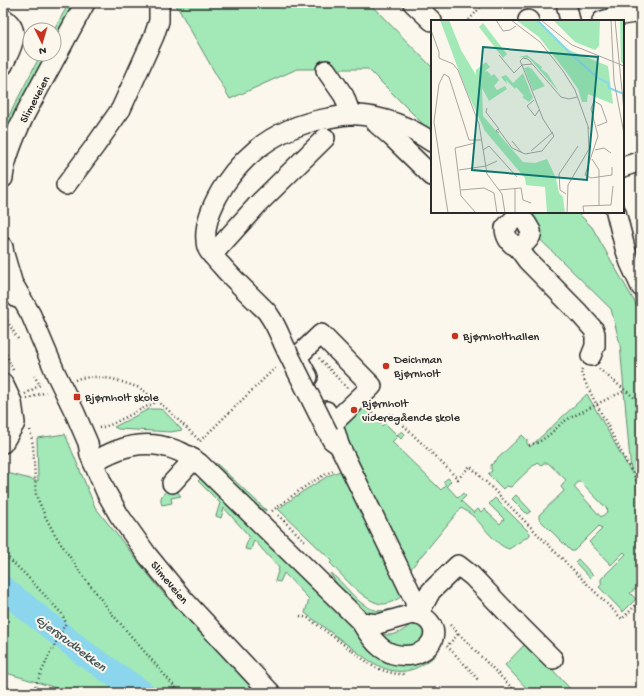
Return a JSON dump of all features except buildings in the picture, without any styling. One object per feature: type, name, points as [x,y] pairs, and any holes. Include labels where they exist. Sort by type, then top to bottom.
[{"type":"street","name":"Slimeveien","points":[[3,178],[6,153],[25,114],[85,3]]},
{"type":"street","points":[[66,185],[121,109],[154,36],[159,21],[159,3]]},
{"type":"street","points":[[413,3],[431,20]]},
{"type":"street","points":[[566,3],[570,20]]},
{"type":"street","points":[[605,20],[622,15],[641,12]]},
{"type":"street","points":[[3,18],[9,22],[13,29],[14,37],[3,65]]},
{"type":"street","points":[[326,70],[344,96],[351,115]]},
{"type":"street","points":[[418,615],[414,599],[349,465],[286,351],[269,314],[212,255],[207,247],[206,229],[216,198],[229,178],[246,158],[265,142],[293,127],[315,120],[358,115],[371,117],[408,128],[431,141]]},
{"type":"street","points":[[371,117],[431,175]]},
{"type":"street","points":[[212,255],[258,204],[325,138]]},
{"type":"street","points":[[624,167],[641,161]]},
{"type":"street","points":[[616,213],[628,258],[641,287]]},
{"type":"street","points":[[506,217],[505,230],[512,244],[516,246],[594,330],[595,346],[591,358]]},
{"type":"street","name":"Slimeveien","points":[[3,247],[15,287],[31,315],[56,374],[75,413],[88,443],[91,459],[112,504],[148,556],[184,600],[271,693]]},
{"type":"street","points":[[3,443],[15,424],[9,378]]},
{"type":"street","points":[[91,459],[118,450],[141,445],[155,444],[174,449],[194,460],[291,552],[361,622],[376,644],[392,654],[405,656],[416,654],[431,644],[434,634],[428,620],[418,615],[409,615],[378,624],[361,622]]},
{"type":"street","points":[[172,483],[194,460]]},
{"type":"street","points":[[418,615],[439,594],[458,565],[472,576],[553,659]]},
{"type":"path","points":[[469,20],[484,3]]},
{"type":"path","points":[[3,314],[18,339]]},
{"type":"path","points":[[3,347],[9,378]]},
{"type":"path","points":[[316,356],[352,392]]},
{"type":"path","points":[[641,403],[596,366],[591,358],[582,367],[581,372],[585,382],[641,488]]},
{"type":"path","points":[[200,441],[270,373]]},
{"type":"path","points":[[30,391],[40,385],[34,376]]},
{"type":"path","points":[[21,390],[27,404]]},
{"type":"path","points":[[528,445],[539,442],[567,420],[625,390]]},
{"type":"path","points":[[25,400],[46,392]]},
{"type":"path","points":[[95,428],[103,428],[110,425],[158,401]]},
{"type":"path","points":[[370,412],[381,422],[391,413],[458,478],[470,466],[622,619],[641,600]]},
{"type":"path","points":[[30,430],[33,445],[36,495],[54,533],[80,572],[113,615],[180,693]]},
{"type":"path","points":[[272,511],[328,473],[349,465]]},
{"type":"path","points":[[3,553],[25,574],[62,614],[66,623],[47,660],[33,693],[3,686]]},
{"type":"path","points":[[462,638],[517,693]]},
{"type":"path","points":[[447,646],[478,680]]},
{"type":"green space","points":[[69,3],[76,3],[62,29],[62,22],[58,22]]},
{"type":"green space","points":[[175,3],[369,3],[431,66],[431,132],[368,69],[297,69],[230,99]]},
{"type":"green space","points":[[37,62],[45,62],[9,131],[3,127]]},
{"type":"green space","points":[[513,213],[578,213],[592,227],[641,313],[641,594],[635,589],[630,593],[636,599],[623,612],[599,587],[602,584],[601,579],[626,554],[624,552],[611,565],[589,542],[602,529],[599,526],[574,551],[571,551],[539,519],[539,515],[564,491],[561,487],[566,480],[548,463],[541,465],[537,462],[511,487],[506,486],[503,489],[488,474],[492,471],[491,465],[522,435],[527,440],[527,444],[530,447],[587,394],[631,472],[620,344],[611,309]],"holes":[[[578,482],[581,482],[608,510],[601,517],[574,487]]]},
{"type":"green space","points":[[364,408],[382,426],[385,423],[397,435],[402,431],[405,434],[401,439],[398,436],[392,442],[441,490],[446,485],[443,482],[448,478],[451,481],[447,486],[458,498],[463,493],[466,496],[461,501],[474,513],[478,509],[481,512],[484,509],[500,524],[504,519],[489,504],[495,498],[530,533],[530,535],[509,549],[498,543],[474,517],[461,508],[409,571],[341,430]]},
{"type":"green space","points":[[149,409],[163,410],[182,430],[171,432],[118,429],[114,427]]},
{"type":"green space","points":[[65,434],[95,507],[163,593],[258,693],[73,693],[3,672],[3,472],[38,481],[37,438]]},
{"type":"green space","points":[[216,463],[266,511],[248,500],[213,467]]},
{"type":"green space","points":[[342,470],[403,596],[386,604],[376,603],[362,594],[330,563],[332,561],[278,509],[328,476]]},
{"type":"green space","points":[[202,477],[384,657],[432,652],[436,655],[423,664],[412,669],[401,671],[381,667],[349,646],[305,613],[309,599],[284,573],[280,582],[275,581],[279,568],[254,540],[251,550],[245,549],[249,536],[224,508],[221,518],[216,516],[220,503],[198,481]]},
{"type":"green space","points":[[169,490],[176,490],[181,496],[171,498],[172,503],[162,505],[162,496]]},
{"type":"green space","points":[[516,495],[531,511],[527,514],[512,499]]},
{"type":"green space","points":[[578,559],[593,575],[590,578],[575,562]]},
{"type":"green space","points":[[330,573],[364,605],[381,611],[391,609],[393,611],[376,616],[362,612],[341,591]]},
{"type":"green space","points":[[413,623],[420,625],[423,628],[424,633],[423,637],[414,645],[392,645],[380,634],[396,634]]},
{"type":"green space","points":[[527,642],[574,693],[531,693],[505,665]]},
{"type":"waterway","name":"Gjersrudbekken","points":[[3,589],[85,654],[142,693]]},
{"type":"place","name":"Bjørnholthallen","points":[[455,336]]},
{"type":"place","name":"Deichman Bjørnholt","points":[[386,366]]},
{"type":"place","name":"Bjørnholt skole","points":[[77,397]]},
{"type":"place","name":"Bjørnholt videregående skole","points":[[354,410]]}]
